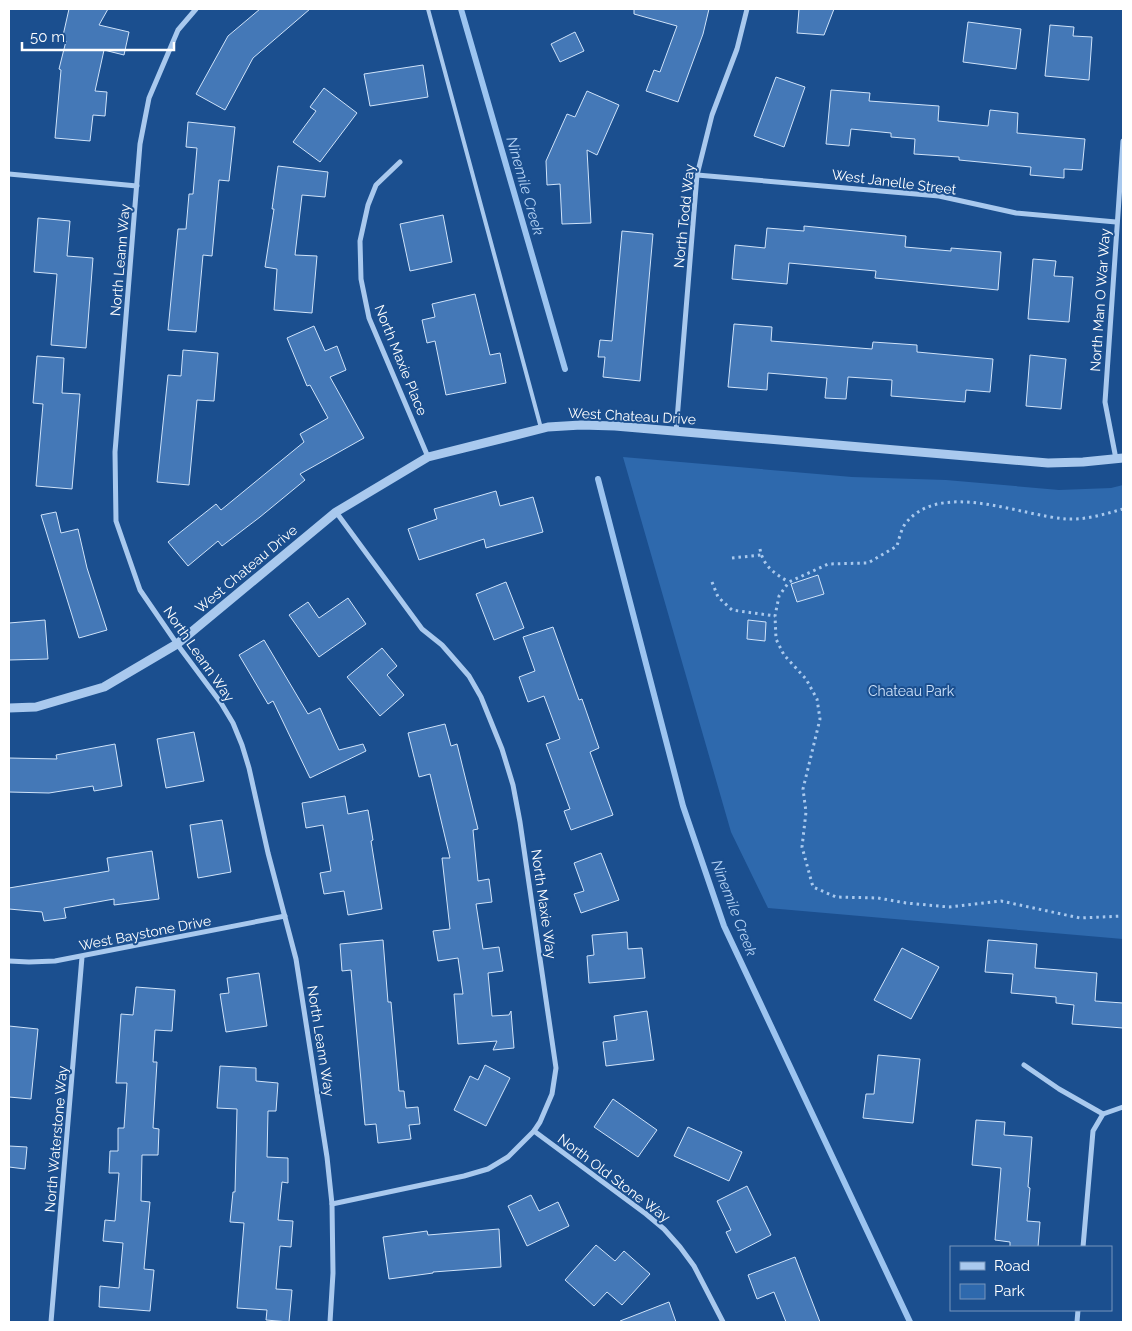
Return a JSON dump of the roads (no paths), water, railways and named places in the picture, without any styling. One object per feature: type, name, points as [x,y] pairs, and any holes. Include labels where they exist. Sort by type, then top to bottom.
[{"type":"street","name":"North Leann Way","points":[[196,9],[178,30],[149,98],[140,144],[115,452],[116,521],[140,590],[221,703],[233,723],[249,768],[268,853],[301,982],[327,1156],[332,1204],[333,1273],[330,1322]]},
{"type":"street","name":"North Todd Way","points":[[676,432],[697,175],[712,116],[737,49],[747,9]]},
{"type":"street","name":"North Man O War Way","points":[[1120,459],[1105,402],[1123,141]]},
{"type":"street","name":"North Maxie Place","points":[[400,162],[376,185],[368,205],[360,241],[361,278],[370,318],[428,457]]},
{"type":"street","points":[[9,174],[137,186]]},
{"type":"street","name":"West Janelle Street","points":[[697,175],[939,196],[1016,213],[1116,222]]},
{"type":"street","name":"West Chateau Drive","points":[[9,708],[36,707],[104,687],[177,644],[336,512],[428,457],[540,428],[581,425],[1048,462],[1120,459]]},
{"type":"street","name":"North Maxie Way","points":[[332,1204],[464,1176],[488,1168],[508,1157],[534,1131],[540,1122],[552,1094],[556,1068],[520,822],[502,749],[480,696],[469,676],[442,645],[422,629],[336,512]]},
{"type":"street","name":"West Baystone Drive","points":[[9,961],[55,961],[82,957],[285,916]]},
{"type":"street","name":"North Waterstone Way","points":[[51,1322],[82,957]]},
{"type":"street","points":[[1024,1065],[1059,1089],[1103,1114]]},
{"type":"street","points":[[1083,1246],[1093,1131],[1103,1114],[1123,1107]]},
{"type":"street","name":"North Old Stone Way","points":[[534,1131],[646,1214],[664,1230],[694,1266],[723,1322]]},
{"type":"lane","points":[[428,9],[540,428]]},
{"type":"waterway","name":"Ninemile Creek","points":[[461,9],[565,369]]},
{"type":"waterway","name":"Ninemile Creek","points":[[598,479],[683,806],[724,926],[910,1322]]},
{"type":"park label","name":"Chateau Park","points":[[911,691]]}]
